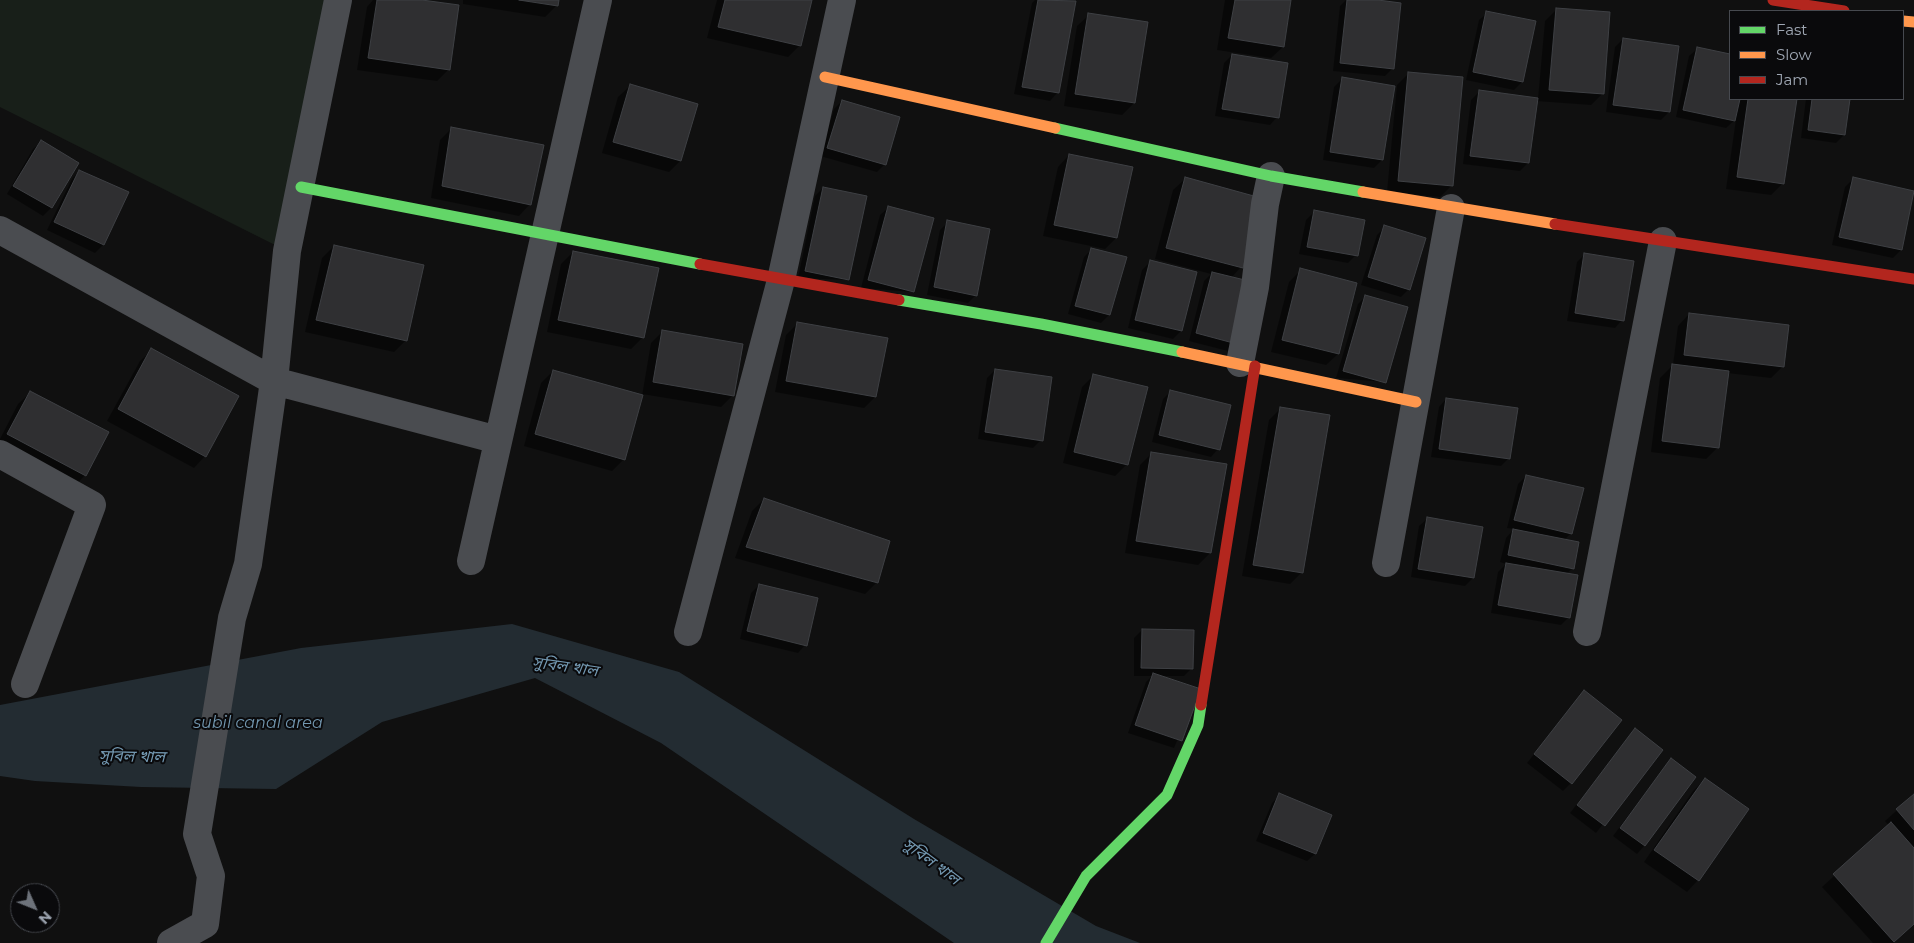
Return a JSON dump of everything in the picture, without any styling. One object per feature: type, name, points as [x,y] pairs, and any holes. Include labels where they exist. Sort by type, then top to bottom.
[{"type":"street","points":[[171,943],[207,934],[211,876],[197,834],[232,618],[248,564],[274,381],[287,251],[338,0]]},
{"type":"street","points":[[471,561],[598,0]]},
{"type":"street","points":[[688,632],[781,280],[842,0]]},
{"type":"street","points":[[1773,0],[1838,10]]},
{"type":"street","points":[[825,77],[1271,176],[1452,208],[1914,279]]},
{"type":"street","points":[[1046,943],[1086,876],[1167,795],[1198,725],[1247,364],[1265,204],[1271,176]]},
{"type":"street","points":[[300,187],[781,280],[1041,324],[1247,364],[1416,402]]},
{"type":"street","points":[[1386,563],[1452,208]]},
{"type":"street","points":[[0,230],[274,381],[498,440]]},
{"type":"street","points":[[1586,632],[1664,241]]},
{"type":"street","points":[[0,454],[92,505],[26,684]]},
{"type":"shaded area","points":[[0,0],[338,0],[287,251],[0,107]]},
{"type":"water","name":"subil canal area","points":[[512,624],[679,672],[914,819],[1096,926],[1140,943],[954,943],[661,743],[535,678],[382,722],[276,789],[141,787],[35,781],[0,776],[0,705],[301,648]]},
{"type":"building","points":[[377,0],[422,0],[459,5],[450,70],[368,58]]},
{"type":"building","points":[[519,0],[559,0],[558,6]]},
{"type":"building","points":[[725,0],[812,0],[801,46],[718,27]]},
{"type":"building","points":[[1038,0],[1076,1],[1059,93],[1022,87]]},
{"type":"building","points":[[1235,0],[1291,0],[1284,47],[1228,38]]},
{"type":"building","points":[[1347,0],[1378,0],[1401,3],[1394,69],[1340,63]]},
{"type":"building","points":[[1556,8],[1610,12],[1604,94],[1549,90]]},
{"type":"building","points":[[1486,11],[1536,21],[1523,82],[1473,72]]},
{"type":"building","points":[[1088,13],[1148,22],[1135,103],[1075,94]]},
{"type":"building","points":[[1623,38],[1679,46],[1670,112],[1613,105]]},
{"type":"building","points":[[1697,47],[1729,54],[1729,100],[1740,100],[1735,121],[1683,110]]},
{"type":"building","points":[[1232,54],[1288,63],[1279,118],[1222,109]]},
{"type":"building","points":[[1408,72],[1463,77],[1453,186],[1398,181]]},
{"type":"building","points":[[1342,77],[1395,86],[1383,160],[1330,152]]},
{"type":"building","points":[[630,84],[698,104],[681,161],[613,142]]},
{"type":"building","points":[[1479,90],[1538,98],[1529,163],[1470,156]]},
{"type":"building","points":[[842,100],[900,117],[886,165],[827,148]]},
{"type":"building","points":[[1748,100],[1797,100],[1784,184],[1737,177]]},
{"type":"building","points":[[1812,100],[1850,100],[1845,135],[1808,130]]},
{"type":"building","points":[[451,127],[544,145],[531,205],[442,186]]},
{"type":"building","points":[[41,140],[79,163],[52,208],[13,186]]},
{"type":"building","points":[[1069,154],[1133,167],[1117,238],[1054,225]]},
{"type":"building","points":[[79,170],[129,192],[104,245],[54,222]]},
{"type":"building","points":[[1185,177],[1261,198],[1243,268],[1166,248]]},
{"type":"building","points":[[1853,177],[1914,191],[1902,250],[1839,237]]},
{"type":"building","points":[[823,187],[867,196],[849,280],[805,271]]},
{"type":"building","points":[[888,206],[934,218],[914,292],[868,280]]},
{"type":"building","points":[[1314,210],[1365,220],[1358,256],[1307,247]]},
{"type":"building","points":[[947,220],[990,229],[977,296],[934,287]]},
{"type":"building","points":[[1384,225],[1426,238],[1410,290],[1368,277]]},
{"type":"building","points":[[334,245],[424,265],[407,341],[316,320]]},
{"type":"building","points":[[1091,248],[1127,257],[1110,315],[1075,306]]},
{"type":"building","points":[[573,251],[659,268],[644,338],[558,320]]},
{"type":"building","points":[[1584,253],[1634,261],[1624,321],[1575,313]]},
{"type":"building","points":[[1150,260],[1197,272],[1182,331],[1135,320]]},
{"type":"building","points":[[1300,268],[1357,283],[1339,354],[1282,340]]},
{"type":"building","points":[[1212,272],[1253,282],[1237,344],[1196,333]]},
{"type":"building","points":[[1365,295],[1408,307],[1386,383],[1343,371]]},
{"type":"building","points":[[1689,313],[1789,325],[1784,367],[1684,355]]},
{"type":"building","points":[[797,322],[888,338],[876,397],[786,381]]},
{"type":"building","points":[[662,330],[743,344],[734,396],[653,382]]},
{"type":"building","points":[[151,348],[239,396],[206,457],[118,409]]},
{"type":"building","points":[[1672,364],[1729,371],[1719,448],[1662,441]]},
{"type":"building","points":[[995,369],[1052,377],[1043,441],[985,432]]},
{"type":"building","points":[[553,370],[643,395],[625,460],[535,434]]},
{"type":"building","points":[[1093,374],[1148,387],[1128,465],[1074,452]]},
{"type":"building","points":[[1170,390],[1231,405],[1220,450],[1159,435]]},
{"type":"building","points":[[30,391],[109,432],[86,476],[7,434]]},
{"type":"building","points":[[1446,398],[1518,408],[1510,459],[1439,449]]},
{"type":"building","points":[[1280,407],[1330,415],[1303,573],[1253,565]]},
{"type":"building","points":[[1151,452],[1227,464],[1211,553],[1136,541]]},
{"type":"building","points":[[1526,475],[1584,488],[1572,534],[1514,520]]},
{"type":"building","points":[[764,498],[890,541],[878,583],[746,547]]},
{"type":"building","points":[[1427,517],[1483,527],[1474,578],[1418,569]]},
{"type":"building","points":[[1513,529],[1579,542],[1574,569],[1508,555]]},
{"type":"building","points":[[1506,563],[1578,575],[1570,618],[1498,605]]},
{"type":"building","points":[[759,584],[818,598],[807,646],[747,631]]},
{"type":"building","points":[[1142,629],[1194,630],[1193,669],[1141,668]]},
{"type":"building","points":[[1153,673],[1201,689],[1182,741],[1135,725]]},
{"type":"building","points":[[1584,690],[1622,720],[1572,784],[1534,754]]},
{"type":"building","points":[[1635,728],[1663,750],[1605,826],[1577,805]]},
{"type":"building","points":[[1671,758],[1696,777],[1645,846],[1620,828]]},
{"type":"building","points":[[1705,778],[1749,809],[1699,881],[1654,850]]},
{"type":"building","points":[[1279,793],[1332,815],[1316,854],[1263,833]]},
{"type":"building","points":[[1914,794],[1914,830],[1896,809]]},
{"type":"building","points":[[1891,822],[1914,848],[1914,924],[1894,942],[1833,874]]},
{"type":"traffic: fast","points":[[1055,128],[1271,176],[1363,192]]},
{"type":"traffic: fast","points":[[301,187],[700,264]]},
{"type":"traffic: fast","points":[[899,300],[1041,324],[1182,352]]},
{"type":"traffic: fast","points":[[1046,943],[1086,876],[1167,795],[1198,725],[1201,705]]},
{"type":"traffic: slow","points":[[1904,21],[1914,22]]},
{"type":"traffic: slow","points":[[825,77],[1055,128]]},
{"type":"traffic: slow","points":[[1363,192],[1555,224]]},
{"type":"traffic: slow","points":[[1182,352],[1416,402]]},
{"type":"traffic: jam","points":[[1773,0],[1838,10]]},
{"type":"traffic: jam","points":[[1555,224],[1914,279]]},
{"type":"traffic: jam","points":[[700,264],[899,300]]},
{"type":"traffic: jam","points":[[1201,705],[1255,366]]},
{"type":"water label","name":"সুবিল খাল","points":[[565,667]]},
{"type":"water label","name":"সুবিল খাল","points":[[132,757]]},
{"type":"water label","name":"সুবিল খাল","points":[[931,862]]}]
